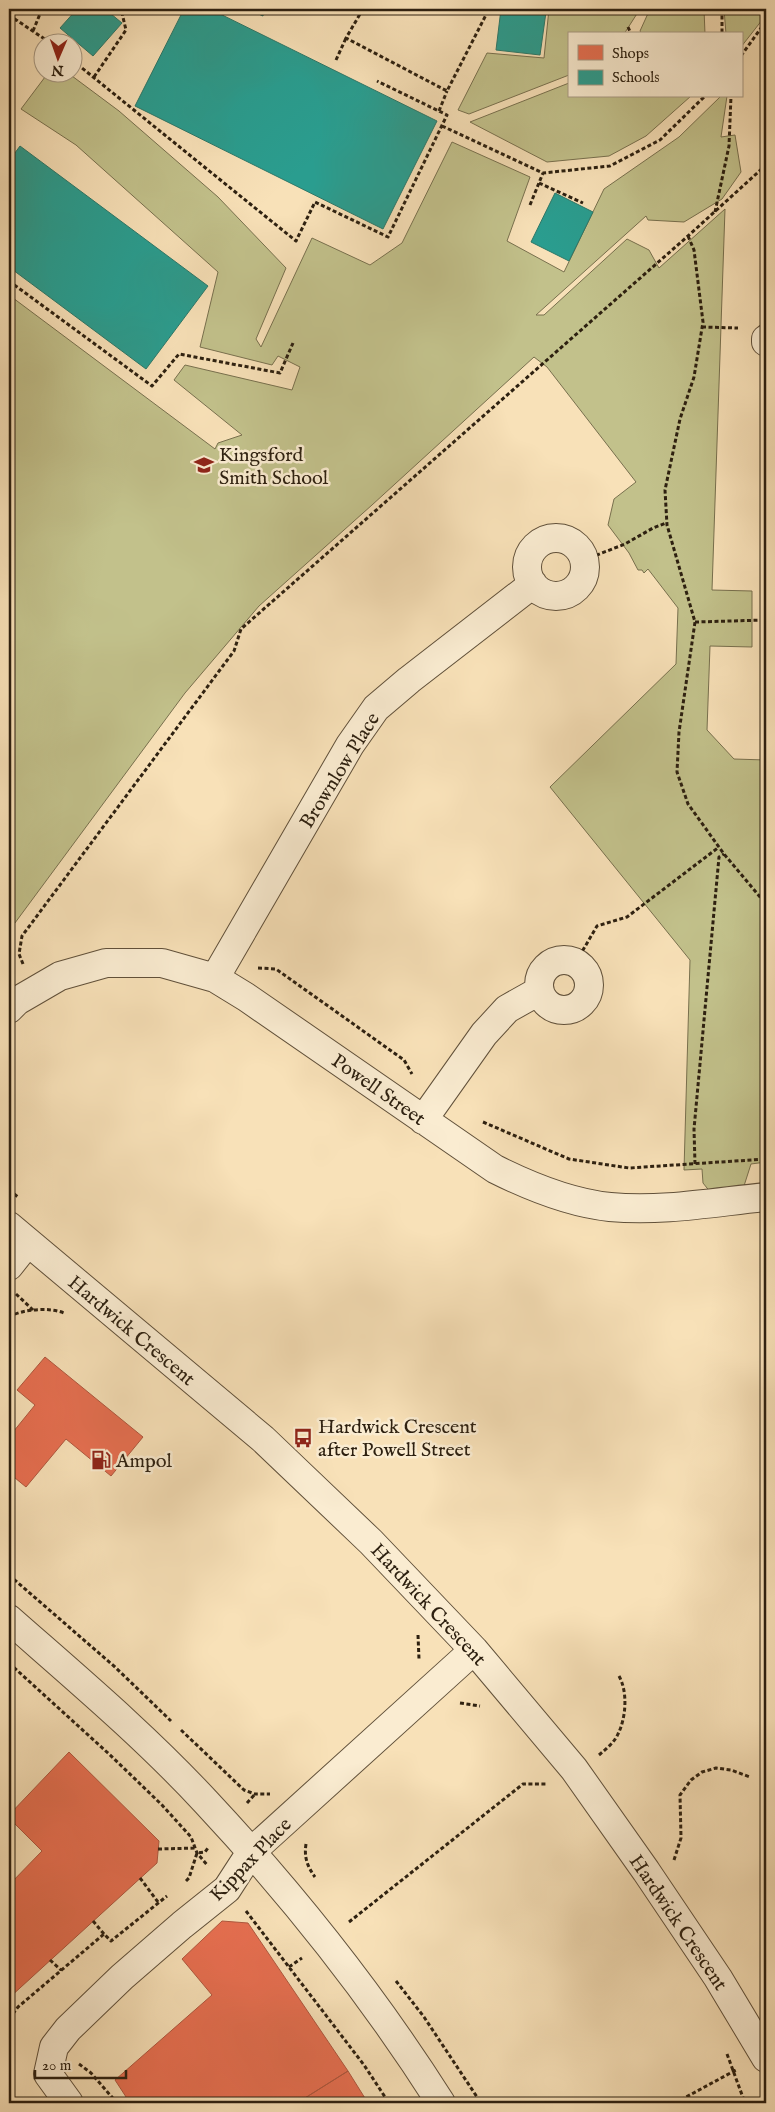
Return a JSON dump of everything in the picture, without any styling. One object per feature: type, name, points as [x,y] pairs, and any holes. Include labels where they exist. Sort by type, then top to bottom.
[{"type":"street","points":[[553,538],[568,540],[580,550],[584,560],[583,579],[574,590],[560,596],[545,594],[533,584],[528,570],[530,555],[539,543],[553,538]]},
{"type":"street","name":"Brownlow Place","points":[[215,978],[350,745],[376,708],[409,680],[533,584]]},
{"type":"street","points":[[562,960],[576,962],[587,973],[590,987],[585,1001],[573,1010],[559,1011],[546,1004],[539,991],[539,977],[548,965],[562,960]]},
{"type":"street","name":"Powell Street","points":[[9,1009],[17,1001],[60,976],[106,962],[162,963],[215,978],[246,996],[430,1110],[495,1169],[526,1185],[568,1199],[610,1207],[655,1208],[766,1197]]},
{"type":"street","points":[[430,1110],[484,1034],[507,1009],[539,991]]},
{"type":"street","points":[[9,1266],[19,1234]]},
{"type":"street","name":"Hardwick Crescent","points":[[19,1234],[263,1440],[371,1542],[474,1650],[574,1769],[713,1970],[765,2056]]},
{"type":"street","points":[[9,1619],[106,1704],[206,1801],[251,1852],[324,1941],[373,2006],[441,2103]]},
{"type":"street","name":"Kippax Place","points":[[69,2103],[48,2074],[54,2047],[68,2029],[122,1977],[227,1889],[251,1852],[474,1650]]},
{"type":"path","points":[[9,15],[33,31],[42,9]]},
{"type":"path","points":[[94,77],[126,30],[121,9]]},
{"type":"path","points":[[336,60],[363,9]]},
{"type":"path","points":[[438,111],[489,9]]},
{"type":"path","points":[[722,9],[722,32]]},
{"type":"path","points":[[9,32],[16,20]]},
{"type":"path","points":[[742,55],[766,21]]},
{"type":"path","points":[[628,27],[630,32]]},
{"type":"path","points":[[346,38],[447,91]]},
{"type":"path","points":[[82,68],[296,241],[315,202],[388,237],[447,115],[377,81]]},
{"type":"path","points":[[442,126],[543,172],[610,166],[660,140],[703,98]]},
{"type":"path","points":[[715,212],[729,146],[731,98]]},
{"type":"path","points":[[26,970],[19,954],[22,936],[234,651],[241,629],[688,236],[766,165]]},
{"type":"path","points":[[530,205],[543,172]]},
{"type":"path","points":[[539,183],[582,203]]},
{"type":"path","points":[[688,236],[694,250],[702,327],[694,377],[680,419],[665,490],[667,522],[695,622],[680,732],[677,772],[688,804],[724,854],[766,904]]},
{"type":"path","points":[[9,281],[152,386],[179,354],[280,373],[293,343]]},
{"type":"path","points":[[702,327],[760,337]]},
{"type":"path","points":[[584,560],[625,544],[667,522]]},
{"type":"path","points":[[695,622],[766,620]]},
{"type":"path","points":[[576,962],[597,926],[627,917],[719,847]]},
{"type":"path","points":[[694,1164],[694,1129],[719,857],[724,854]]},
{"type":"path","points":[[252,969],[263,967],[276,969],[404,1060],[430,1110],[460,1115],[482,1122],[569,1159],[629,1168],[766,1159]]},
{"type":"path","points":[[15,1293],[34,1310]]},
{"type":"path","points":[[9,1317],[13,1314],[34,1310],[58,1310],[72,1317]]},
{"type":"path","points":[[415,1630],[419,1637],[420,1656],[418,1665]]},
{"type":"path","points":[[454,1704],[461,1703],[479,1706],[486,1710]]},
{"type":"path","points":[[673,1860],[681,1838],[680,1794],[691,1780],[702,1772],[716,1768],[731,1770],[750,1777]]},
{"type":"path","points":[[543,1776],[549,1783]]},
{"type":"path","points":[[289,1967],[523,1784]]},
{"type":"path","points":[[158,1849],[196,1848]]},
{"type":"path","points":[[183,1884],[189,1878],[198,1853]]},
{"type":"path","points":[[140,1878],[158,1902]]},
{"type":"path","points":[[93,1921],[111,1941],[158,1902],[171,1894]]},
{"type":"path","points":[[9,2019],[18,2007],[104,1934]]},
{"type":"path","points":[[50,1960],[61,1970]]},
{"type":"path","points":[[54,2047],[92,2073],[117,2103]]},
{"type":"path","points":[[675,2103],[765,2056]]},
{"type":"shaded area","points":[[549,9],[640,9],[625,32],[568,32],[568,75],[469,114],[458,110],[487,53],[544,58]]},
{"type":"shaded area","points":[[650,9],[704,9],[705,32],[640,31]]},
{"type":"shaded area","points":[[724,9],[766,9],[766,15],[742,46],[742,32],[726,32]]},
{"type":"shaded area","points":[[41,82],[80,82],[119,111],[218,197],[286,268],[256,339],[261,347],[312,238],[370,265],[402,243],[452,142],[530,177],[507,241],[564,272],[604,189],[679,137],[719,98],[727,98],[721,137],[735,135],[741,172],[722,199],[684,222],[648,220],[646,216],[536,315],[544,315],[627,239],[649,250],[659,268],[725,209],[712,590],[752,591],[752,647],[710,646],[707,730],[734,759],[766,760],[766,1162],[751,1164],[743,1189],[711,1193],[703,1183],[702,1169],[684,1170],[690,960],[550,787],[676,664],[678,608],[648,569],[644,573],[642,570],[638,570],[629,553],[608,525],[614,499],[636,482],[547,367],[534,357],[259,606],[185,693],[9,931],[9,295],[215,449],[218,443],[242,435],[174,380],[185,365],[292,390],[300,367],[278,356],[272,365],[200,347],[218,272],[76,145],[21,109]]},
{"type":"shaded area","points":[[568,83],[568,98],[689,98],[646,136],[609,156],[547,162],[470,122]]},
{"type":"building: Shops","points":[[45,1357],[143,1437],[111,1476],[66,1439],[26,1487],[9,1473],[9,1437],[35,1405],[17,1390]]},
{"type":"building: Shops","points":[[69,1752],[159,1841],[157,1863],[9,1998],[9,1885],[42,1851],[9,1818],[9,1815]]},
{"type":"building: Shops","points":[[222,1921],[248,1923],[348,2071],[297,2103],[130,2103],[115,2080],[212,1995],[182,1959]]},
{"type":"building: Shops","points":[[348,2071],[368,2103],[297,2103]]},
{"type":"building: Schools","points":[[77,9],[105,9],[122,23],[93,56],[82,47],[82,32],[65,32],[60,28]]},
{"type":"building: Schools","points":[[184,9],[210,9],[437,121],[383,229],[135,106]]},
{"type":"building: Schools","points":[[247,9],[264,9],[263,16]]},
{"type":"building: Schools","points":[[501,9],[546,12],[540,55],[496,50]]},
{"type":"building: Schools","points":[[20,146],[208,286],[146,369],[9,267],[9,161]]},
{"type":"building: Schools","points":[[555,193],[593,212],[569,261],[531,242]]},
{"type":"place","name":"Kingsford Smith School","points":[[204,465]]},
{"type":"place","name":"Hardwick Crescent after Powell Street","points":[[303,1438]]},
{"type":"place","name":"Ampol","points":[[101,1460]]}]
